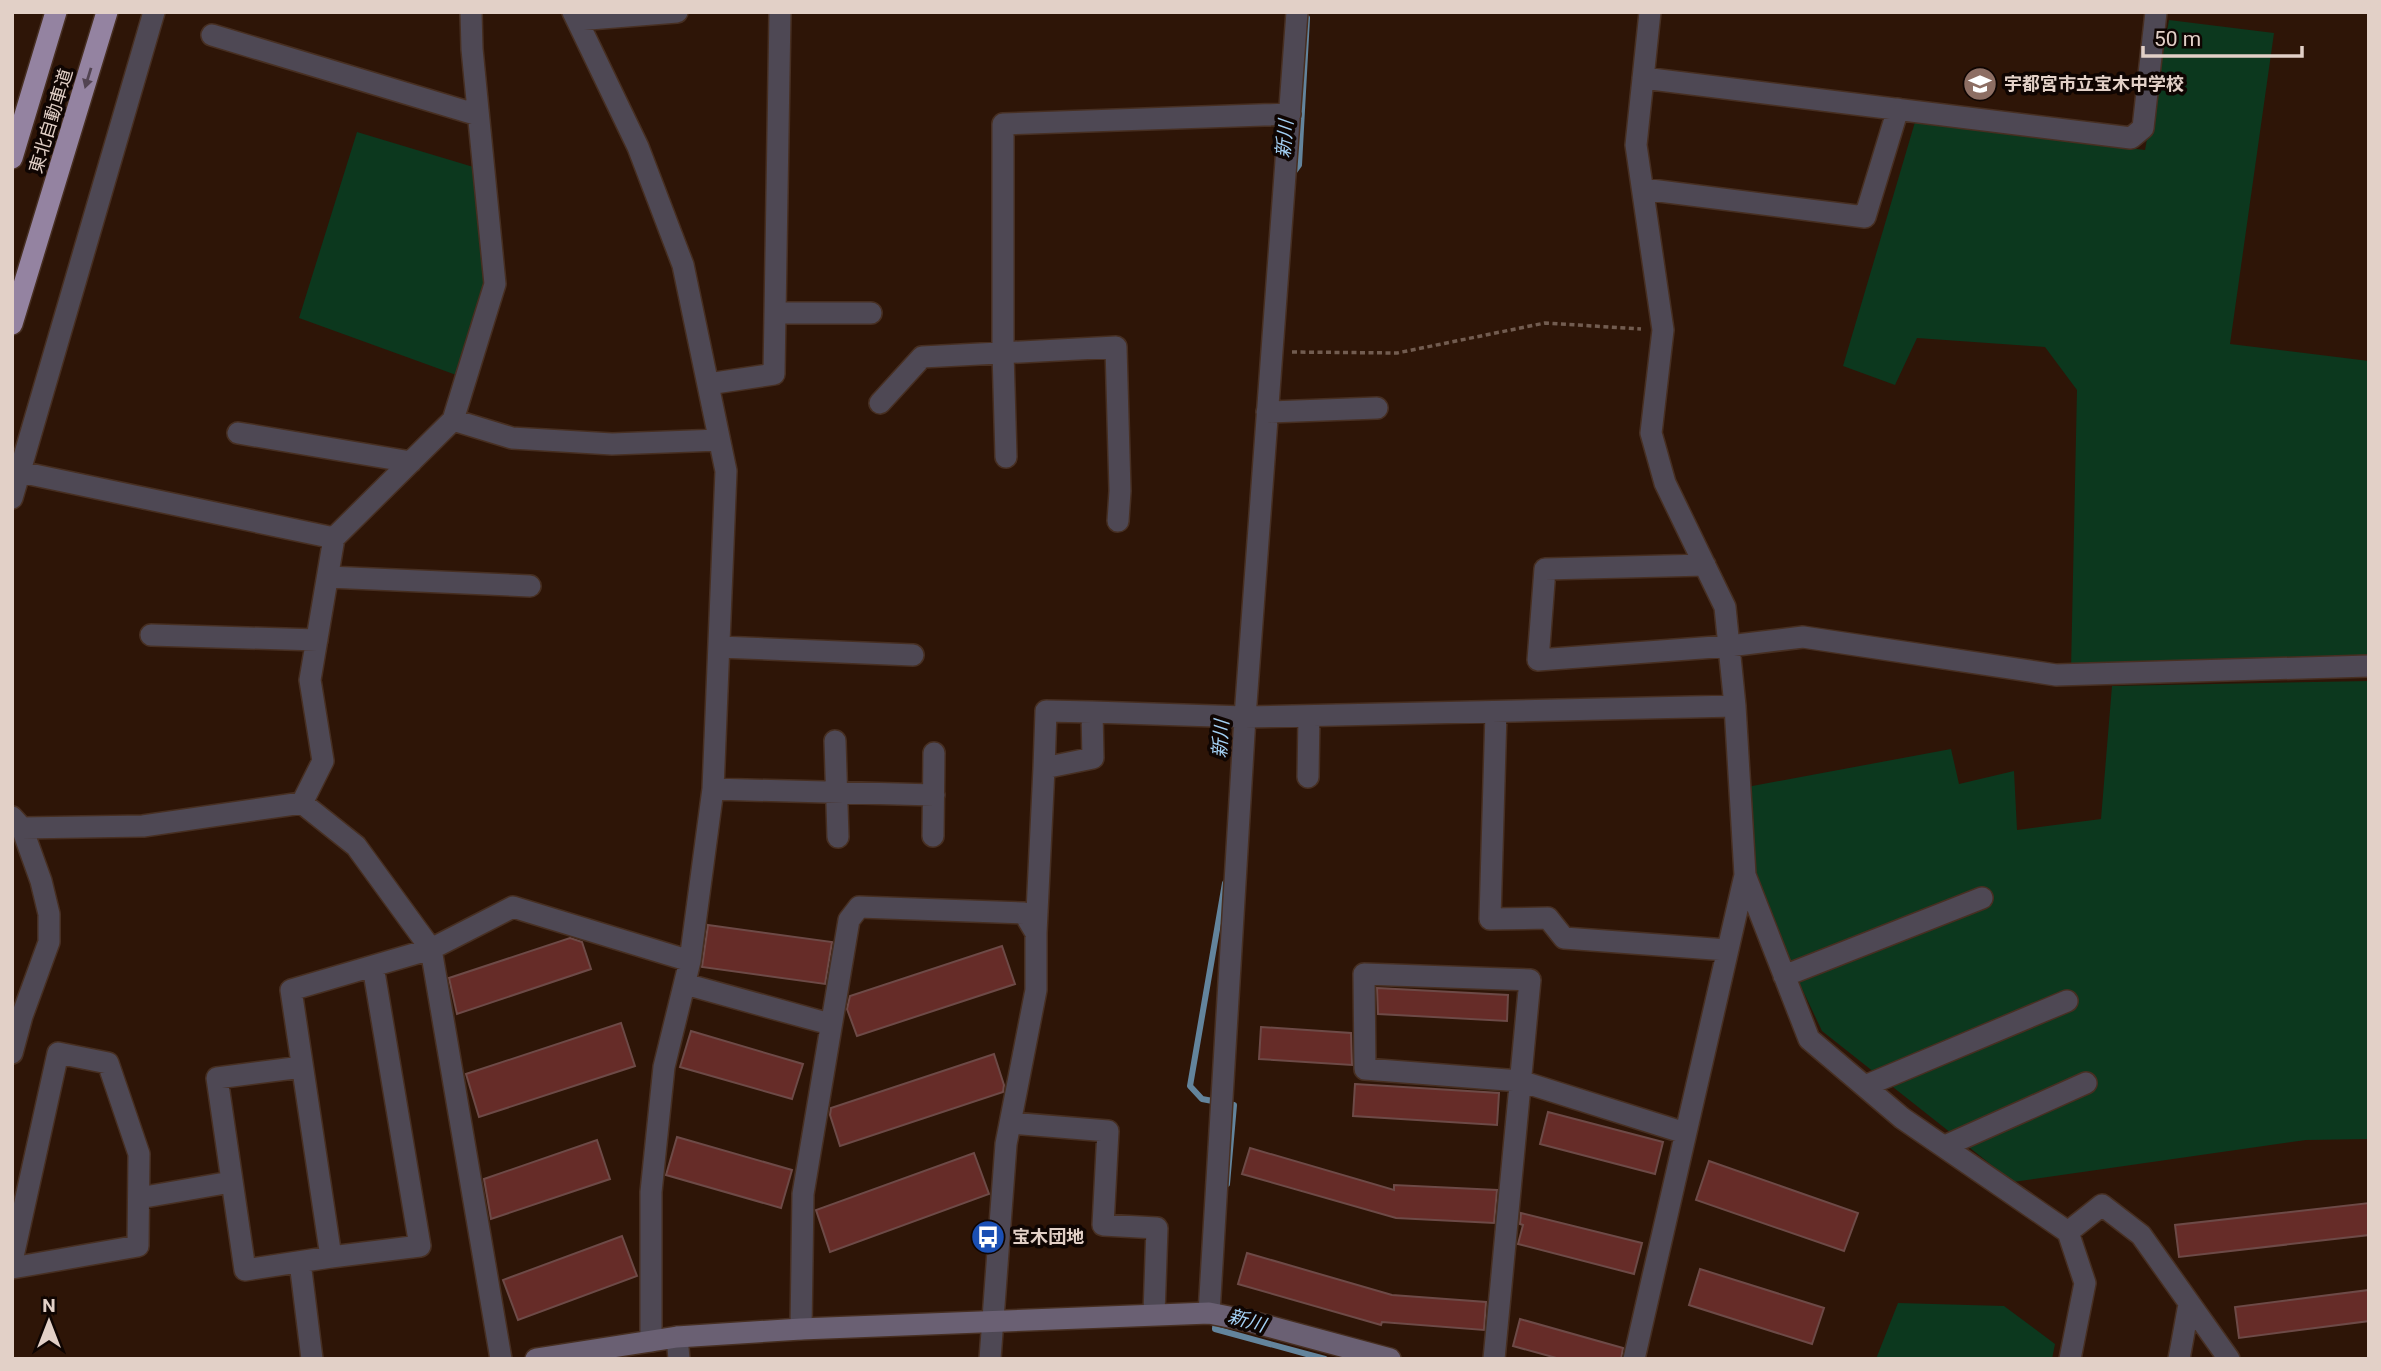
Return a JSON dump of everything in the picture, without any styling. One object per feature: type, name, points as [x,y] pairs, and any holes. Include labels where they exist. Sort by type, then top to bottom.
[{"type":"highway","name":"東北自動車道","points":[[12,158],[56,12]]},
{"type":"highway","name":"東北自動車道","points":[[12,324],[107,12]]},
{"type":"street","points":[[12,498],[154,12]]},
{"type":"street","points":[[302,803],[323,761],[310,680],[334,538],[453,420],[495,284],[471,12]]},
{"type":"street","points":[[651,1341],[651,1192],[664,1067],[690,961],[713,789],[726,471],[683,265],[638,147],[575,16],[677,12]]},
{"type":"street","points":[[708,384],[774,374],[780,12]]},
{"type":"street","points":[[1209,1312],[1245,717],[1297,12]]},
{"type":"street","points":[[1634,1359],[1745,875],[1735,706],[1725,607],[1665,483],[1651,433],[1663,331],[1636,145],[1650,12]]},
{"type":"street","points":[[1643,78],[2130,138],[2143,128],[2156,12]]},
{"type":"street","points":[[212,35],[478,115]]},
{"type":"street","points":[[1643,189],[1866,217],[1898,109]]},
{"type":"street","points":[[1006,457],[1003,124],[1290,114]]},
{"type":"street","points":[[775,313],[871,313]]},
{"type":"street","points":[[880,403],[922,358],[1116,347],[1120,491],[1118,521]]},
{"type":"street","points":[[1267,412],[1377,408]]},
{"type":"street","points":[[453,420],[512,438],[612,444],[719,440]]},
{"type":"street","points":[[238,433],[411,462]]},
{"type":"street","points":[[20,472],[334,538]]},
{"type":"street","points":[[1705,565],[1545,569],[1538,660],[1729,646],[1803,637],[2056,676],[2369,666]]},
{"type":"street","points":[[328,577],[530,586]]},
{"type":"street","points":[[151,635],[317,640]]},
{"type":"street","points":[[719,648],[913,655]]},
{"type":"street","points":[[990,1359],[1006,1144],[1036,990],[1046,710],[1245,717],[1735,706]]},
{"type":"street","points":[[1044,768],[1093,758],[1092,712]]},
{"type":"street","points":[[1496,712],[1490,919],[1548,918],[1564,938],[1727,950]]},
{"type":"street","points":[[1308,777],[1309,716]]},
{"type":"street","points":[[835,741],[838,837]]},
{"type":"street","points":[[933,836],[934,753]]},
{"type":"street","points":[[713,789],[934,795]]},
{"type":"street","points":[[12,1053],[22,1016],[50,942],[50,914],[41,881],[17,822],[143,827],[302,803],[356,846],[431,949],[501,1359]]},
{"type":"street","points":[[1745,875],[1809,1039],[1902,1118],[2068,1232],[2085,1283],[2070,1359]]},
{"type":"street","points":[[1784,976],[1982,898]]},
{"type":"street","points":[[331,1257],[290,990],[431,949],[513,907],[690,961]]},
{"type":"street","points":[[800,1329],[803,1194],[849,920],[859,907],[1024,913],[1036,933]]},
{"type":"street","points":[[302,1067],[217,1078],[245,1270],[420,1246],[373,966]]},
{"type":"street","points":[[1494,1359],[1520,1081],[1530,980],[1364,974],[1366,1069],[1520,1081],[1685,1133]]},
{"type":"street","points":[[685,984],[830,1024]]},
{"type":"street","points":[[1865,1086],[2067,1001]]},
{"type":"street","points":[[12,1261],[58,1053],[108,1063],[139,1154],[138,1246],[12,1268]]},
{"type":"street","points":[[1945,1146],[2086,1083]]},
{"type":"street","points":[[1011,1123],[1108,1131],[1103,1225],[1157,1228],[1154,1314]]},
{"type":"street","points":[[139,1198],[231,1182]]},
{"type":"street","points":[[2068,1232],[2102,1205],[2141,1235],[2230,1359]]},
{"type":"street","points":[[300,1262],[312,1359]]},
{"type":"street","points":[[2179,1359],[2189,1304]]},
{"type":"street","points":[[536,1359],[677,1337],[800,1329],[1209,1312],[1390,1359]]},
{"type":"street","points":[[677,1337],[679,1359]]},
{"type":"path","points":[[1272,352],[1397,353],[1545,323],[1663,331]]},
{"type":"green space","points":[[2169,20],[2274,33],[2230,344],[2369,361],[2369,664],[2071,670],[2077,390],[2045,347],[1917,338],[1895,385],[1843,366],[1915,122],[2145,150]]},
{"type":"green space","points":[[357,132],[480,169],[488,279],[459,376],[299,318]]},
{"type":"green space","points":[[2369,681],[2369,1139],[2306,1140],[2013,1182],[1822,1031],[1752,883],[1747,787],[1951,749],[1959,784],[2014,771],[2017,830],[2101,819],[2112,686]]},
{"type":"green space","points":[[1898,1303],[2004,1306],[2055,1344],[2052,1359],[1876,1359]]},
{"type":"building","points":[[708,925],[832,942],[825,984],[702,967]]},
{"type":"building","points":[[570,938],[582,942],[591,969],[457,1014],[449,978]]},
{"type":"building","points":[[1002,946],[1015,984],[857,1036],[847,1009],[850,996]]},
{"type":"building","points":[[1377,988],[1508,995],[1507,1021],[1378,1014]]},
{"type":"building","points":[[621,1023],[635,1066],[479,1117],[466,1074]]},
{"type":"building","points":[[1261,1027],[1351,1033],[1352,1065],[1259,1059]]},
{"type":"building","points":[[691,1031],[803,1064],[792,1099],[680,1067]]},
{"type":"building","points":[[994,1054],[1004,1085],[1003,1092],[840,1146],[830,1115],[831,1108]]},
{"type":"building","points":[[1355,1084],[1499,1093],[1497,1125],[1353,1116]]},
{"type":"building","points":[[1548,1112],[1663,1142],[1655,1174],[1540,1144]]},
{"type":"building","points":[[677,1137],[792,1170],[781,1208],[666,1175]]},
{"type":"building","points":[[597,1140],[610,1179],[491,1219],[484,1179]]},
{"type":"building","points":[[1250,1148],[1394,1190],[1394,1185],[1497,1190],[1494,1223],[1396,1218],[1242,1174]]},
{"type":"building","points":[[974,1153],[989,1194],[830,1252],[816,1210]]},
{"type":"building","points":[[1709,1161],[1858,1213],[1844,1251],[1696,1200]]},
{"type":"building","points":[[2369,1203],[2369,1235],[2179,1257],[2175,1225]]},
{"type":"building","points":[[1521,1213],[1642,1243],[1634,1274],[1518,1244],[1523,1225],[1520,1224]]},
{"type":"building","points":[[622,1236],[637,1276],[518,1320],[503,1280]]},
{"type":"building","points":[[1247,1253],[1392,1295],[1486,1302],[1484,1330],[1382,1322],[1381,1325],[1238,1284]]},
{"type":"building","points":[[1700,1269],[1824,1308],[1812,1344],[1689,1305]]},
{"type":"building","points":[[2369,1290],[2369,1321],[2239,1338],[2235,1307]]},
{"type":"building","points":[[1520,1319],[1623,1348],[1621,1359],[1560,1359],[1513,1346]]},
{"type":"waterway","name":"新川","points":[[1291,176],[1299,165],[1307,18]]},
{"type":"waterway","name":"新川","points":[[1225,883],[1190,1086],[1202,1099],[1234,1105],[1227,1184]]},
{"type":"waterway","name":"新川","points":[[1216,1317],[1215,1329],[1325,1359]]},
{"type":"place","name":"宇都宮市立宝木中学校","points":[[1980,84]]},
{"type":"place","name":"宝木団地","points":[[988,1237]]}]
